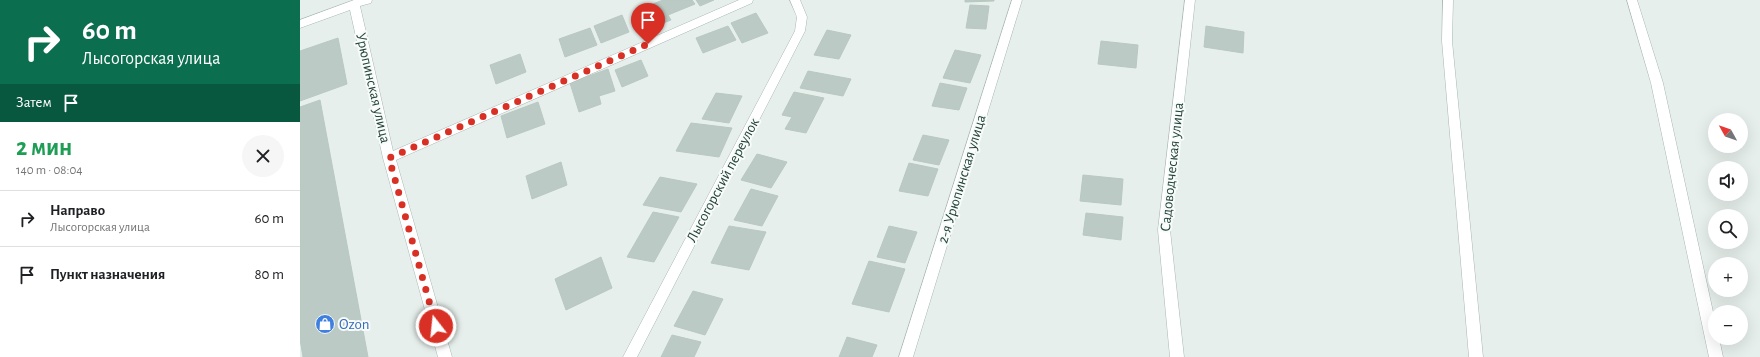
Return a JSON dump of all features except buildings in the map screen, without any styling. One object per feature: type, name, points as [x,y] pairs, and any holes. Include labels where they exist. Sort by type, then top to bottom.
[{"type":"street","points":[[300,24],[367,0]]},
{"type":"street","points":[[389,158],[748,0]]},
{"type":"street","name":"Лысогорский переулок","points":[[630,357],[800,31],[802,16],[795,0]]},
{"type":"street","name":"2-я Урюпинская улица","points":[[906,357],[1017,0]]},
{"type":"street","name":"Садоводческая улица","points":[[1177,357],[1164,230],[1190,0]]},
{"type":"street","points":[[1448,0],[1447,41],[1476,357]]},
{"type":"street","points":[[1632,0],[1657,83],[1716,357]]},
{"type":"street","name":"Урюпинская улица","points":[[354,4],[389,158],[445,357]]},
{"type":"place","name":"Ozon","points":[[325,324]]},
{"type":"route","points":[[436,326],[389,158],[648,44]]}]
